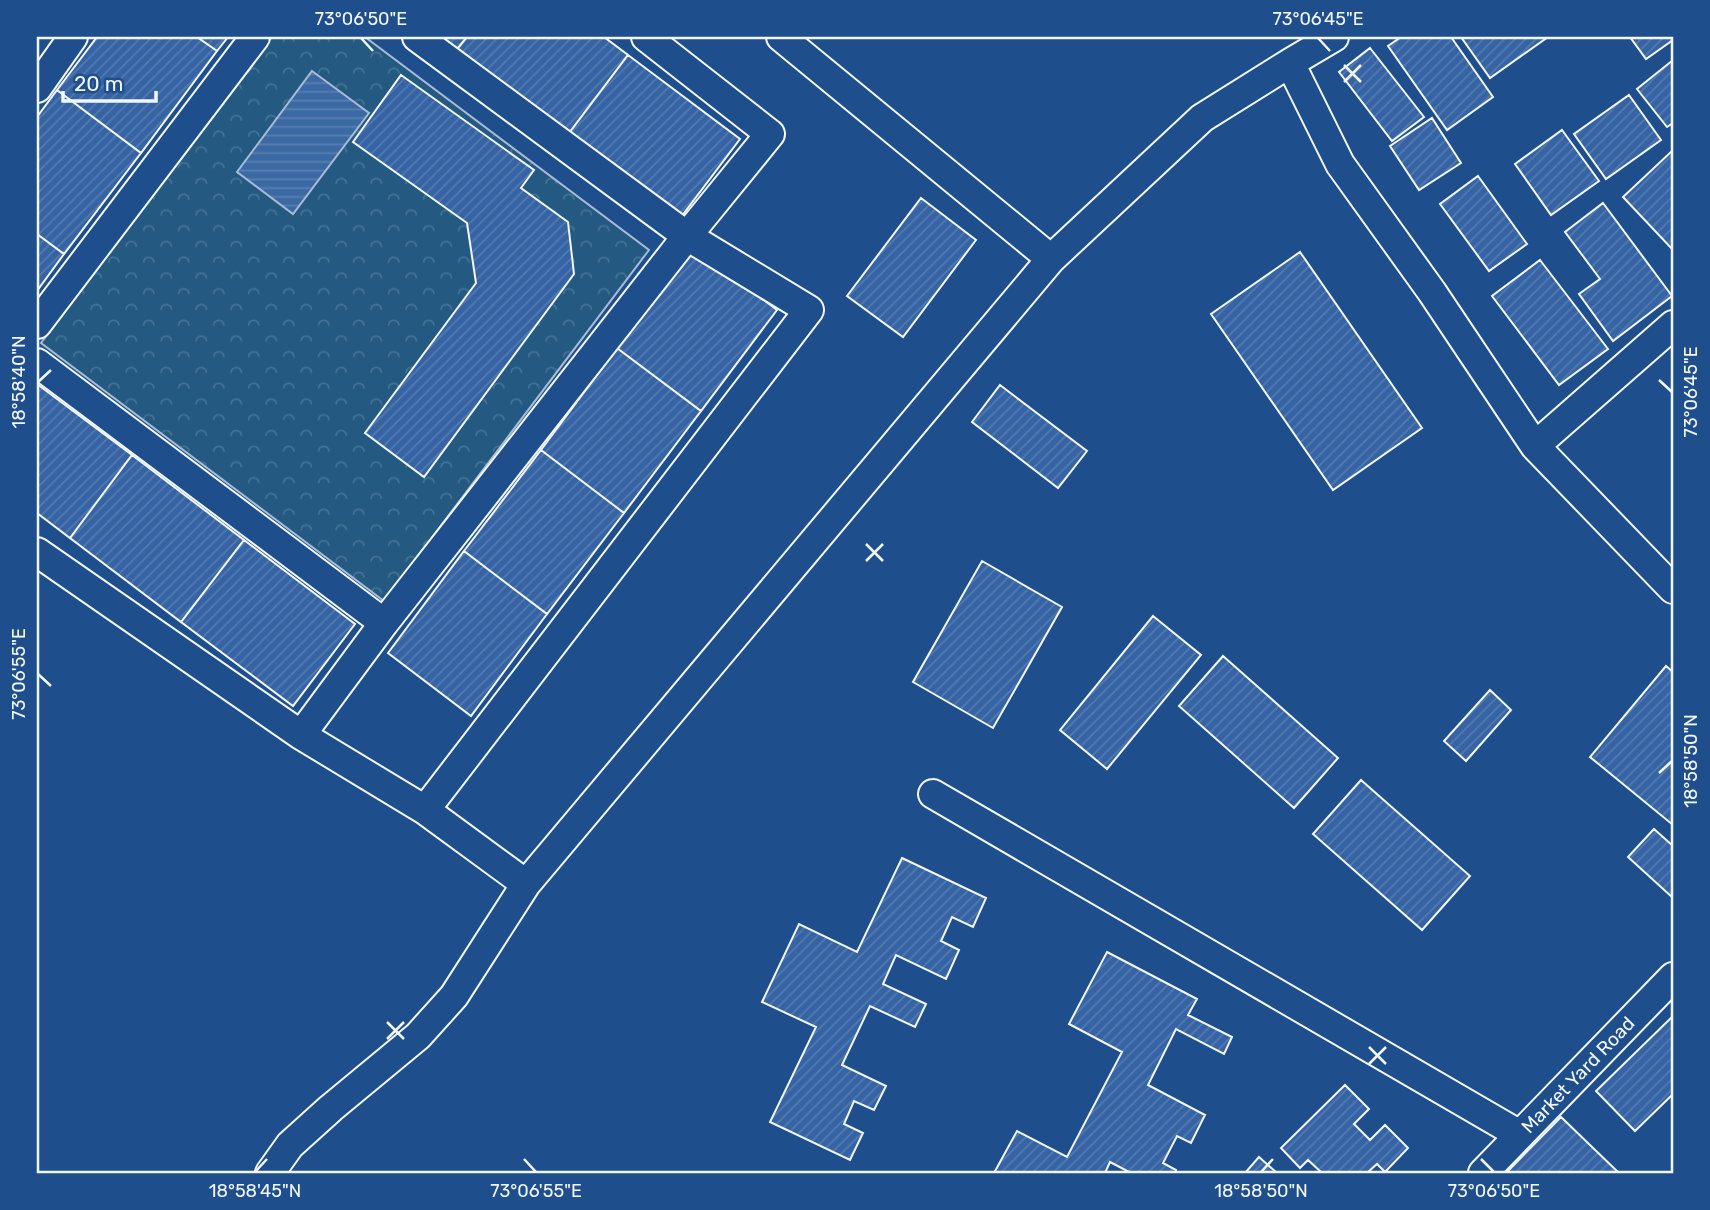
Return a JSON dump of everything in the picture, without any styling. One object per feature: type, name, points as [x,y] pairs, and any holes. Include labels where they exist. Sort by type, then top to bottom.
[{"type":"street","points":[[37,88],[73,37]]},
{"type":"street","points":[[37,324],[255,37]]},
{"type":"street","points":[[416,37],[687,236],[809,310],[425,810]]},
{"type":"street","points":[[301,735],[384,623],[770,134],[646,37]]},
{"type":"street","points":[[781,37],[1051,259]]},
{"type":"street","points":[[270,1173],[290,1145],[418,1036],[454,996],[526,884],[1051,259],[1202,118],[1334,37]]},
{"type":"street","points":[[1290,63],[1340,163],[1432,292],[1535,446],[1673,589]]},
{"type":"street","points":[[1535,446],[1673,325]]},
{"type":"street","points":[[37,363],[384,623]]},
{"type":"street","points":[[37,552],[301,735],[425,810],[526,884]]},
{"type":"street","points":[[933,794],[1520,1135]]},
{"type":"street","name":"Market Yard Road","points":[[1483,1173],[1673,978]]},
{"type":"green space","points":[[272,37],[365,37],[649,250],[384,601],[41,343]]},
{"type":"shaded area","points":[[312,71],[369,113],[293,214],[237,172]]},
{"type":"building","points":[[97,37],[197,37],[217,51],[141,153],[57,90]]},
{"type":"building","points":[[197,37],[228,37],[217,51]]},
{"type":"building","points":[[433,37],[467,37],[454,53]]},
{"type":"building","points":[[467,37],[604,37],[628,55],[566,137],[454,53]]},
{"type":"building","points":[[1401,37],[1451,37],[1493,97],[1447,130],[1388,46]]},
{"type":"building","points":[[1461,37],[1548,37],[1490,78]]},
{"type":"building","points":[[1630,37],[1673,37],[1673,40],[1646,59]]},
{"type":"building","points":[[1370,48],[1424,117],[1392,141],[1339,72]]},
{"type":"building","points":[[628,55],[740,139],[678,221],[566,137]]},
{"type":"building","points":[[1673,60],[1673,123],[1667,127],[1637,89]]},
{"type":"building","points":[[401,75],[534,170],[521,188],[568,222],[574,274],[424,477],[365,433],[476,283],[467,223],[353,142]]},
{"type":"building","points":[[57,90],[141,153],[64,254],[37,234],[37,117]]},
{"type":"building","points":[[1629,95],[1661,140],[1606,179],[1574,134]]},
{"type":"building","points":[[1432,118],[1461,163],[1419,190],[1390,146]]},
{"type":"building","points":[[1562,130],[1599,181],[1551,215],[1515,164]]},
{"type":"building","points":[[1673,150],[1673,250],[1623,197]]},
{"type":"building","points":[[1478,176],[1527,244],[1489,271],[1440,204]]},
{"type":"building","points":[[921,198],[976,240],[903,337],[847,296]]},
{"type":"building","points":[[1603,203],[1672,296],[1613,341],[1579,294],[1600,279],[1565,232]]},
{"type":"building","points":[[37,234],[64,254],[37,291]]},
{"type":"building","points":[[694,247],[777,310],[701,411],[617,348]]},
{"type":"building","points":[[1300,252],[1422,428],[1333,490],[1211,314]]},
{"type":"building","points":[[1540,260],[1608,349],[1559,385],[1492,296]]},
{"type":"building","points":[[617,348],[701,411],[624,513],[541,450]]},
{"type":"building","points":[[37,384],[132,455],[70,538],[37,513]]},
{"type":"building","points":[[1000,385],[1087,451],[1058,488],[972,422]]},
{"type":"building","points":[[541,450],[624,513],[547,614],[464,551]]},
{"type":"building","points":[[132,455],[244,540],[181,622],[70,538]]},
{"type":"building","points":[[244,540],[355,624],[293,706],[181,622]]},
{"type":"building","points":[[464,551],[547,614],[471,716],[388,653]]},
{"type":"building","points":[[982,561],[1062,607],[993,728],[913,682]]},
{"type":"building","points":[[1153,616],[1201,655],[1107,769],[1060,730]]},
{"type":"building","points":[[1223,656],[1338,758],[1294,808],[1179,706]]},
{"type":"building","points":[[1666,666],[1673,672],[1673,825],[1590,757]]},
{"type":"building","points":[[1490,690],[1511,710],[1466,761],[1444,741]]},
{"type":"building","points":[[1361,780],[1470,876],[1422,930],[1313,834]]},
{"type":"building","points":[[1654,829],[1673,846],[1673,898],[1628,857]]},
{"type":"building","points":[[902,858],[986,898],[973,927],[952,917],[941,941],[959,950],[946,979],[896,955],[883,984],[926,1004],[915,1027],[870,1006],[842,1065],[886,1086],[874,1110],[854,1101],[844,1124],[863,1133],[850,1160],[770,1122],[816,1027],[762,1002],[799,924],[857,952]]},
{"type":"building","points":[[1107,952],[1197,999],[1188,1015],[1232,1037],[1224,1054],[1176,1029],[1148,1085],[1205,1115],[1191,1143],[1177,1136],[1163,1163],[1176,1170],[1175,1173],[1131,1173],[1110,1162],[1105,1173],[994,1173],[1017,1131],[1067,1157],[1122,1052],[1069,1024]]},
{"type":"building","points":[[1673,1016],[1673,1094],[1635,1131],[1596,1091]]},
{"type":"building","points":[[1345,1085],[1369,1109],[1354,1124],[1370,1140],[1385,1125],[1408,1148],[1385,1172],[1377,1164],[1367,1173],[1322,1173],[1308,1160],[1300,1168],[1281,1148]]},
{"type":"building","points":[[1561,1117],[1619,1173],[1506,1173]]},
{"type":"building","points":[[1259,1157],[1277,1173],[1245,1173]]}]
